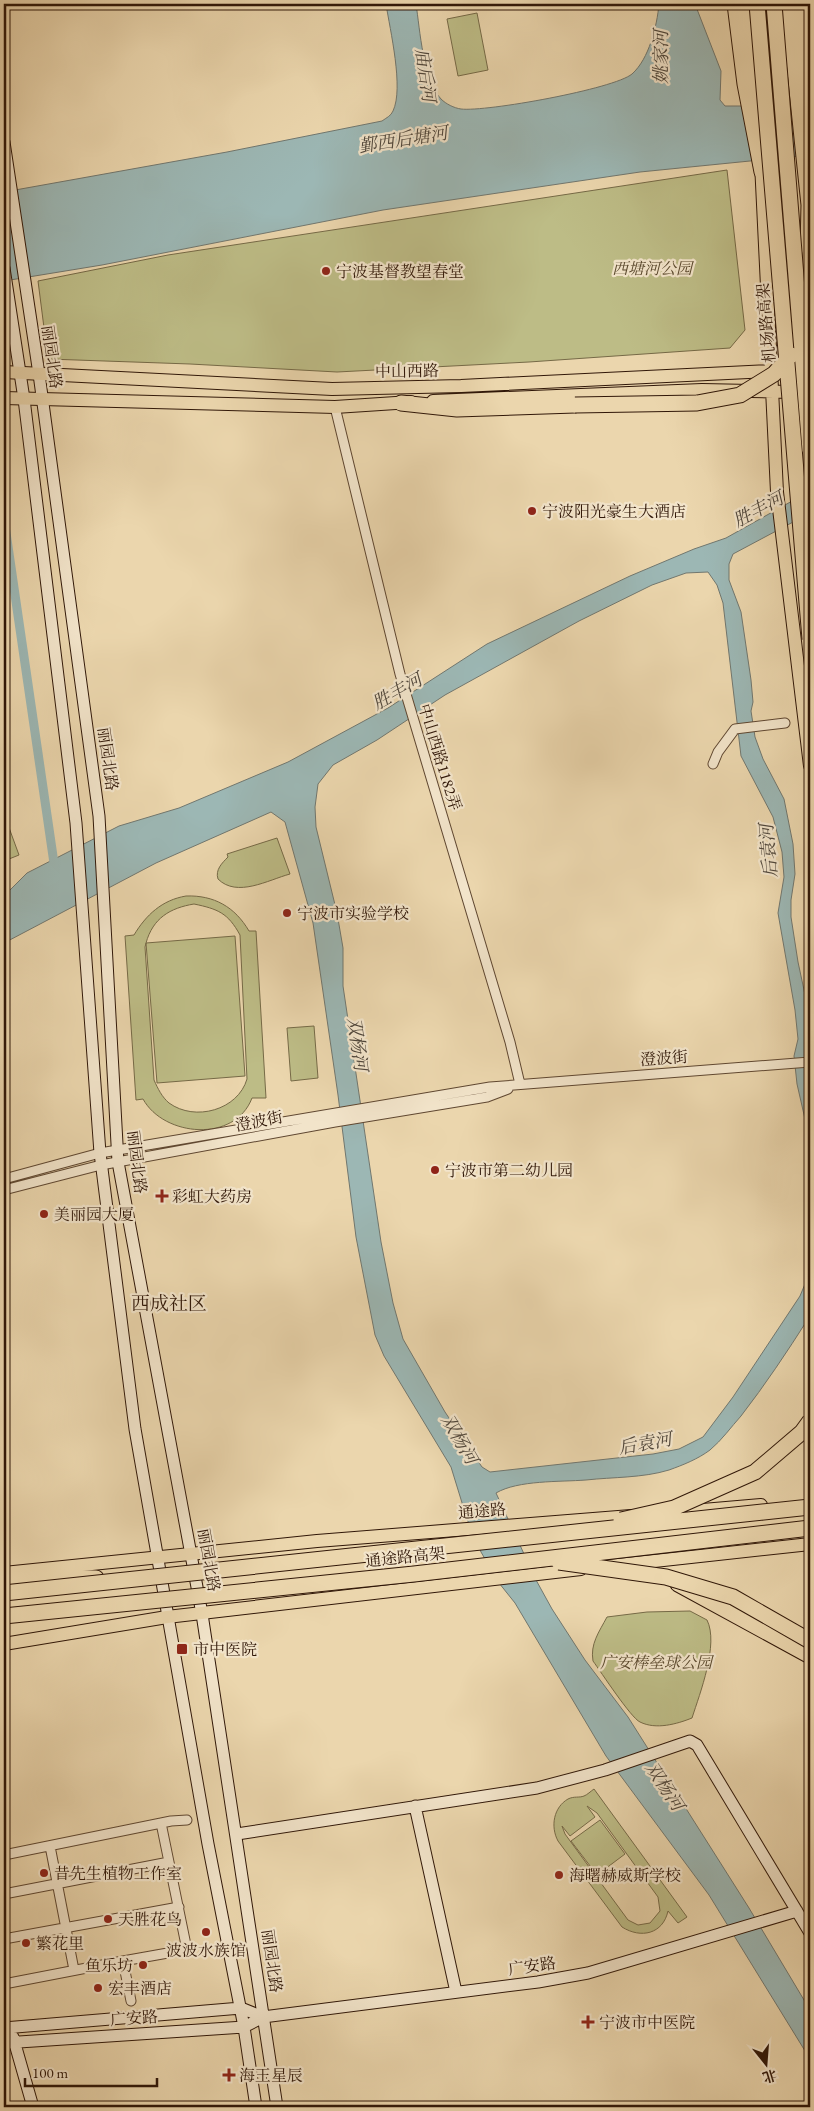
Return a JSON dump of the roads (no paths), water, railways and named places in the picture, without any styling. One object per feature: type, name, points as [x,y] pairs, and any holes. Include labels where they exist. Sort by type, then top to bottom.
[{"type":"highway","points":[[735,4],[745,84],[762,175]]},
{"type":"highway","name":"机场路高架","points":[[757,4],[810,639]]},
{"type":"highway","name":"机场路高架","points":[[774,4],[810,450]]},
{"type":"highway","points":[[788,4],[809,205],[808,247]]},
{"type":"highway","points":[[801,4],[810,134]]},
{"type":"highway","points":[[401,403],[457,409],[575,405],[697,404],[740,395],[774,374],[795,350],[810,323]]},
{"type":"highway","points":[[596,1531],[614,1522],[674,1508],[755,1472],[802,1432],[810,1421]]},
{"type":"highway","name":"通途路高架","points":[[4,1593],[810,1508]]},
{"type":"highway","name":"通途路高架","points":[[7,1616],[537,1567],[810,1528]]},
{"type":"highway","points":[[537,1567],[666,1577],[733,1597],[810,1640]]},
{"type":"highway","points":[[4,1581],[38,1577],[142,1578]]},
{"type":"highway","points":[[666,1577],[810,1656]]},
{"type":"main road","points":[[746,4],[762,175],[778,492],[810,766]]},
{"type":"main road","points":[[781,4],[810,275]]},
{"type":"main road","name":"丽园北路","points":[[4,142],[39,374],[99,816],[118,1162],[202,1614],[237,1834],[277,2107]]},
{"type":"main road","name":"丽园北路","points":[[4,268],[21,373],[76,823],[101,1165],[135,1429],[208,1844],[244,2027],[256,2107]]},
{"type":"main road","name":"中山西路","points":[[4,372],[332,389],[480,385],[771,371],[810,373]]},
{"type":"main road","name":"中山西路","points":[[4,398],[335,407],[702,390],[772,393],[810,392]]},
{"type":"main road","name":"通途路","points":[[4,1573],[191,1553],[810,1500]]},
{"type":"main road","points":[[4,1644],[167,1617],[495,1579],[537,1567],[810,1544]]},
{"type":"main road","points":[[237,1834],[537,1788],[605,1770],[690,1741],[697,1745],[810,1933]]},
{"type":"main road","points":[[415,1806],[456,1992]]},
{"type":"main road","name":"广安路","points":[[9,2043],[244,2027],[264,2017],[538,1982],[588,1973],[797,1911]]},
{"type":"main road","name":"广安路","points":[[7,2027],[240,2008],[264,2017]]},
{"type":"main road","points":[[7,2027],[9,2043],[33,2107]]},
{"type":"street","name":"中山西路1182弄","points":[[335,407],[400,674],[510,1042],[520,1084]]},
{"type":"street","points":[[713,764],[718,752],[735,729],[785,723]]},
{"type":"street","name":"澄波街","points":[[4,1179],[100,1153],[366,1112],[520,1084],[810,1062]]},
{"type":"street","name":"澄波街","points":[[4,1190],[101,1165],[334,1117]]},
{"type":"street","points":[[4,1855],[161,1823],[187,1820]]},
{"type":"street","points":[[4,1984],[179,1951],[184,1948],[186,1945],[161,1823]]},
{"type":"street","points":[[50,1846],[74,1970]]},
{"type":"street","points":[[4,1894],[170,1862]]},
{"type":"street","points":[[4,1939],[179,1907]]},
{"type":"street","points":[[124,1961],[131,2001]]},
{"type":"water","points":[[386,4],[416,4],[423,54],[435,91],[450,106],[461,109],[475,109],[549,98],[621,80],[632,74],[643,60],[654,32],[659,4],[695,4],[721,71],[720,100],[725,106],[760,106],[810,102],[810,155],[640,172],[383,210],[102,265],[4,281],[4,192],[227,152],[382,121],[388,117],[393,111],[396,101],[397,74]]},
{"type":"water","name":"双杨河","points":[[810,491],[810,513],[733,554],[729,564],[729,580],[741,612],[751,680],[753,702],[751,711],[755,737],[763,759],[784,799],[793,844],[795,874],[791,900],[791,917],[810,1018],[810,1141],[797,1084],[794,1056],[798,1039],[795,1010],[778,913],[784,877],[782,852],[773,817],[741,756],[723,603],[717,585],[708,572],[686,573],[652,585],[579,621],[445,695],[377,740],[333,765],[318,784],[315,807],[316,827],[337,913],[343,948],[343,986],[381,1242],[393,1303],[403,1339],[445,1412],[482,1467],[490,1472],[653,1454],[679,1449],[703,1437],[733,1397],[800,1296],[810,1272],[810,1315],[808,1319],[750,1404],[710,1450],[685,1464],[659,1473],[628,1477],[540,1482],[516,1486],[496,1493],[536,1580],[552,1609],[585,1660],[628,1717],[749,1908],[810,2010],[810,2059],[709,1895],[606,1756],[515,1603],[499,1583],[481,1552],[467,1519],[451,1467],[384,1356],[375,1335],[356,1237],[313,923],[285,822],[271,812],[156,863],[4,943],[4,896],[27,873],[119,826],[179,808],[288,762],[388,708],[487,644],[630,576],[694,549],[726,538]]},
{"type":"waterway","points":[[4,519],[55,870]]},
{"type":"place","name":"宁波基督教望春堂","points":[[326,271]]},
{"type":"place","name":"宁波阳光豪生大酒店","points":[[532,511]]},
{"type":"place","name":"宁波市实验学校","points":[[287,913]]},
{"type":"place","name":"宁波市第二幼儿园","points":[[435,1170]]},
{"type":"place","name":"彩虹大药房","points":[[162,1196]]},
{"type":"place","name":"美丽园大厦","points":[[44,1214]]},
{"type":"place","name":"市中医院","points":[[182,1649]]},
{"type":"place","name":"昔先生植物工作室","points":[[44,1873]]},
{"type":"place","name":"海曙赫威斯学校","points":[[559,1875]]},
{"type":"place","name":"天胜花鸟","points":[[108,1919]]},
{"type":"place","name":"波波水族馆","points":[[206,1932]]},
{"type":"place","name":"繁花里","points":[[26,1943]]},
{"type":"place","name":"鱼乐坊","points":[[143,1965]]},
{"type":"place","name":"宏丰酒店","points":[[98,1988]]},
{"type":"place","name":"宁波市中医院","points":[[588,2022]]},
{"type":"place","name":"海王星辰","points":[[229,2075]]},
{"type":"district","name":"西成社区","points":[[169,1303]]},
{"type":"water label","name":"姚家河","points":[[660,57]]},
{"type":"water label","name":"庙后河","points":[[426,75]]},
{"type":"water label","name":"鄞西后塘河","points":[[403,139]]},
{"type":"water label","name":"胜丰河","points":[[758,509]]},
{"type":"water label","name":"胜丰河","points":[[397,691]]},
{"type":"water label","name":"后袁河","points":[[768,851]]},
{"type":"water label","name":"后袁河","points":[[645,1443]]},
{"type":"park label","name":"西塘河公园","points":[[652,268]]},
{"type":"park label","name":"广安棒垒球公园","points":[[656,1662]]}]
